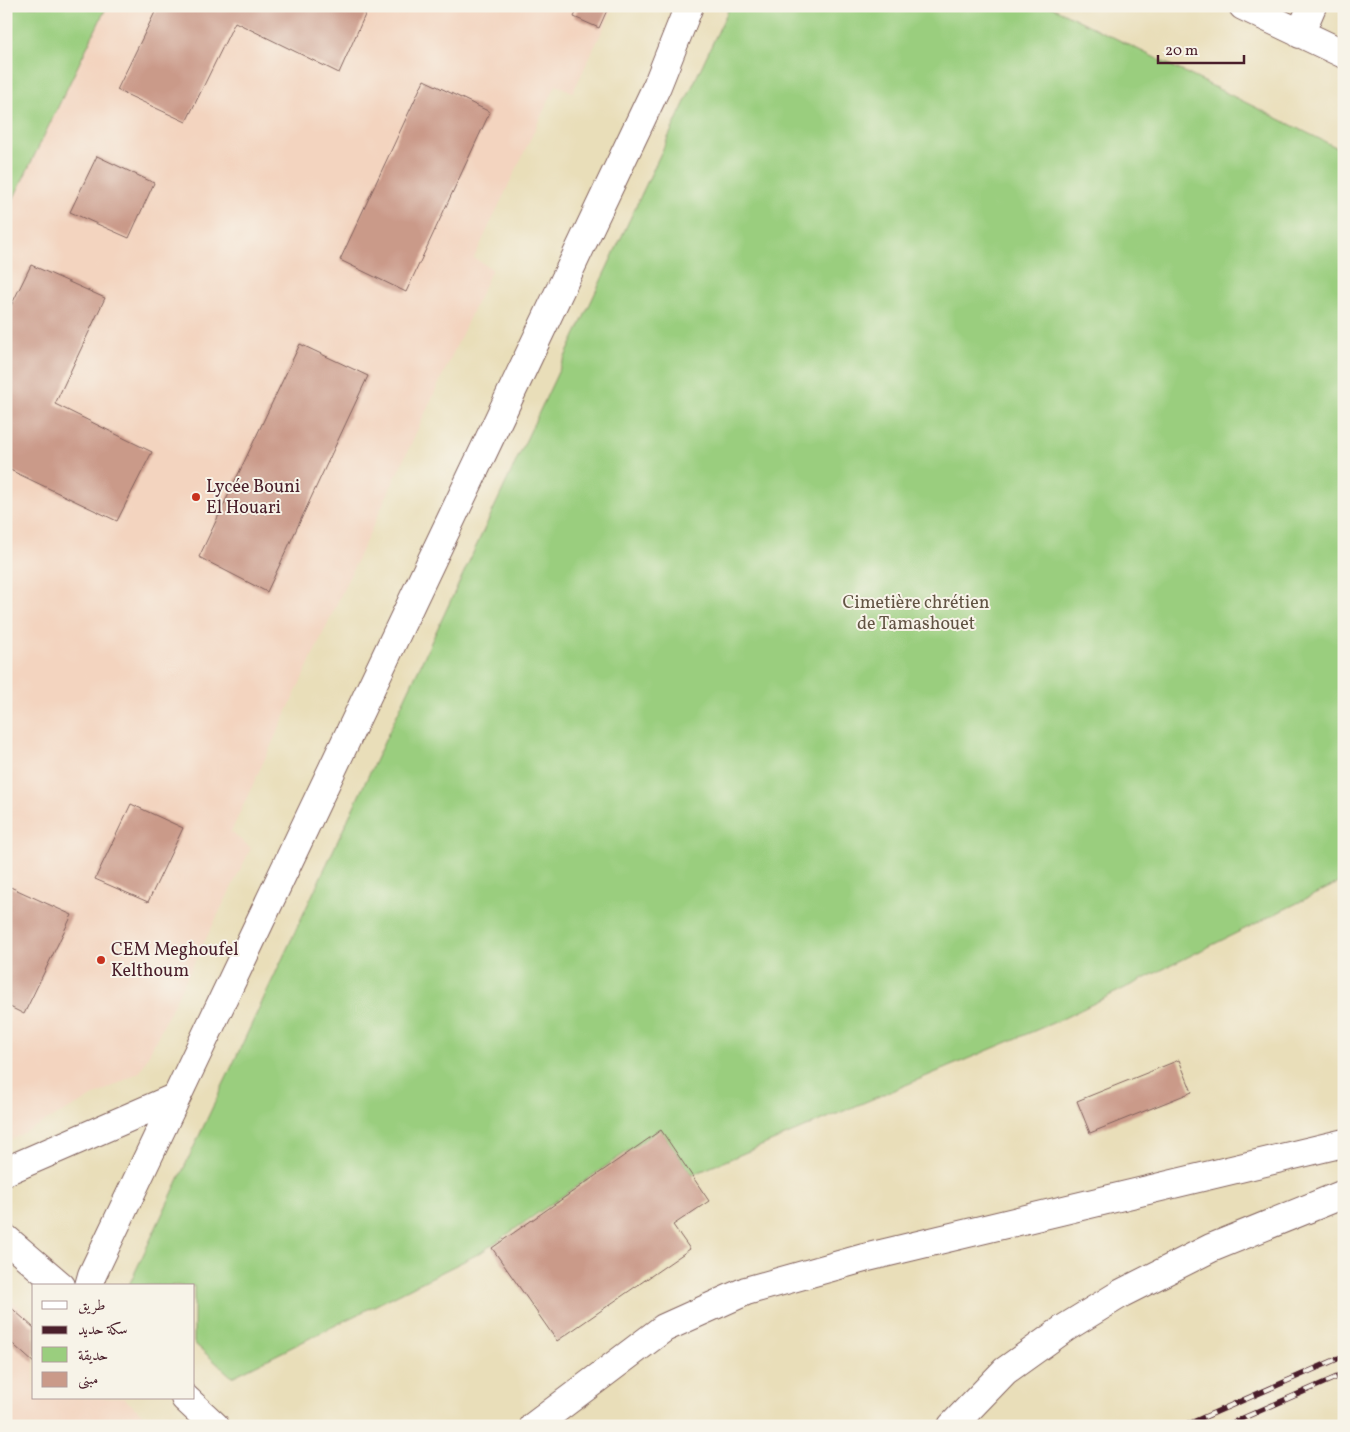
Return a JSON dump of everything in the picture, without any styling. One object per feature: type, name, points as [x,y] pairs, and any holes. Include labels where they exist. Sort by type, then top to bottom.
[{"type":"street","points":[[90,1284],[92,1274],[657,86],[689,6]]},
{"type":"street","points":[[1243,6],[1344,54]]},
{"type":"street","points":[[1300,34],[1312,6]]},
{"type":"street","points":[[6,1171],[176,1097]]},
{"type":"street","points":[[534,1426],[664,1328],[746,1291],[864,1258],[1344,1142]]},
{"type":"street","points":[[952,1426],[1005,1371],[1064,1328],[1122,1293],[1211,1248],[1344,1194]]},
{"type":"street","points":[[6,1239],[59,1284]]},
{"type":"street","points":[[187,1400],[215,1426]]},
{"type":"shaded area","name":"Lycée Bouni El Houari","points":[[107,6],[614,6],[573,92],[556,85],[474,258],[492,269],[231,832],[251,848],[140,1072],[6,1142],[6,214]]},
{"type":"shaded area","points":[[6,1296],[32,1318],[32,1400],[126,1400],[155,1426],[6,1426]]},
{"type":"green space","points":[[6,6],[107,6],[6,214]]},
{"type":"green space","name":"Cimetière chrétien de Tamashouet","points":[[730,6],[1050,6],[1344,151],[1344,880],[1060,1020],[692,1175],[660,1129],[480,1253],[232,1377],[195,1344],[195,1284],[129,1284]]},
{"type":"building","points":[[158,6],[369,6],[339,73],[235,22],[186,122],[117,90]]},
{"type":"building","points":[[579,6],[604,6],[608,8],[599,28],[574,17]]},
{"type":"building","points":[[424,80],[490,112],[406,292],[340,260]]},
{"type":"building","points":[[97,156],[154,183],[129,238],[70,212]]},
{"type":"building","points":[[31,265],[105,298],[55,404],[152,452],[117,521],[6,468],[6,316]]},
{"type":"building","points":[[300,344],[368,376],[267,592],[199,557]]},
{"type":"building","points":[[131,804],[183,828],[148,902],[95,879]]},
{"type":"building","points":[[6,885],[72,915],[24,1014],[6,1005]]},
{"type":"building","points":[[1179,1060],[1192,1092],[1090,1133],[1077,1101]]},
{"type":"building","points":[[661,1130],[709,1201],[673,1225],[690,1249],[557,1341],[492,1248]]},
{"type":"building","points":[[6,1303],[32,1326],[32,1361],[6,1338]]},
{"type":"railway","points":[[1184,1426],[1344,1356]]},
{"type":"railway","points":[[1225,1426],[1344,1374]]},
{"type":"place","name":"Lycée Bouni El Houari","points":[[196,497]]},
{"type":"place","name":"CEM Meghoufel Kelthoum","points":[[101,960]]}]
